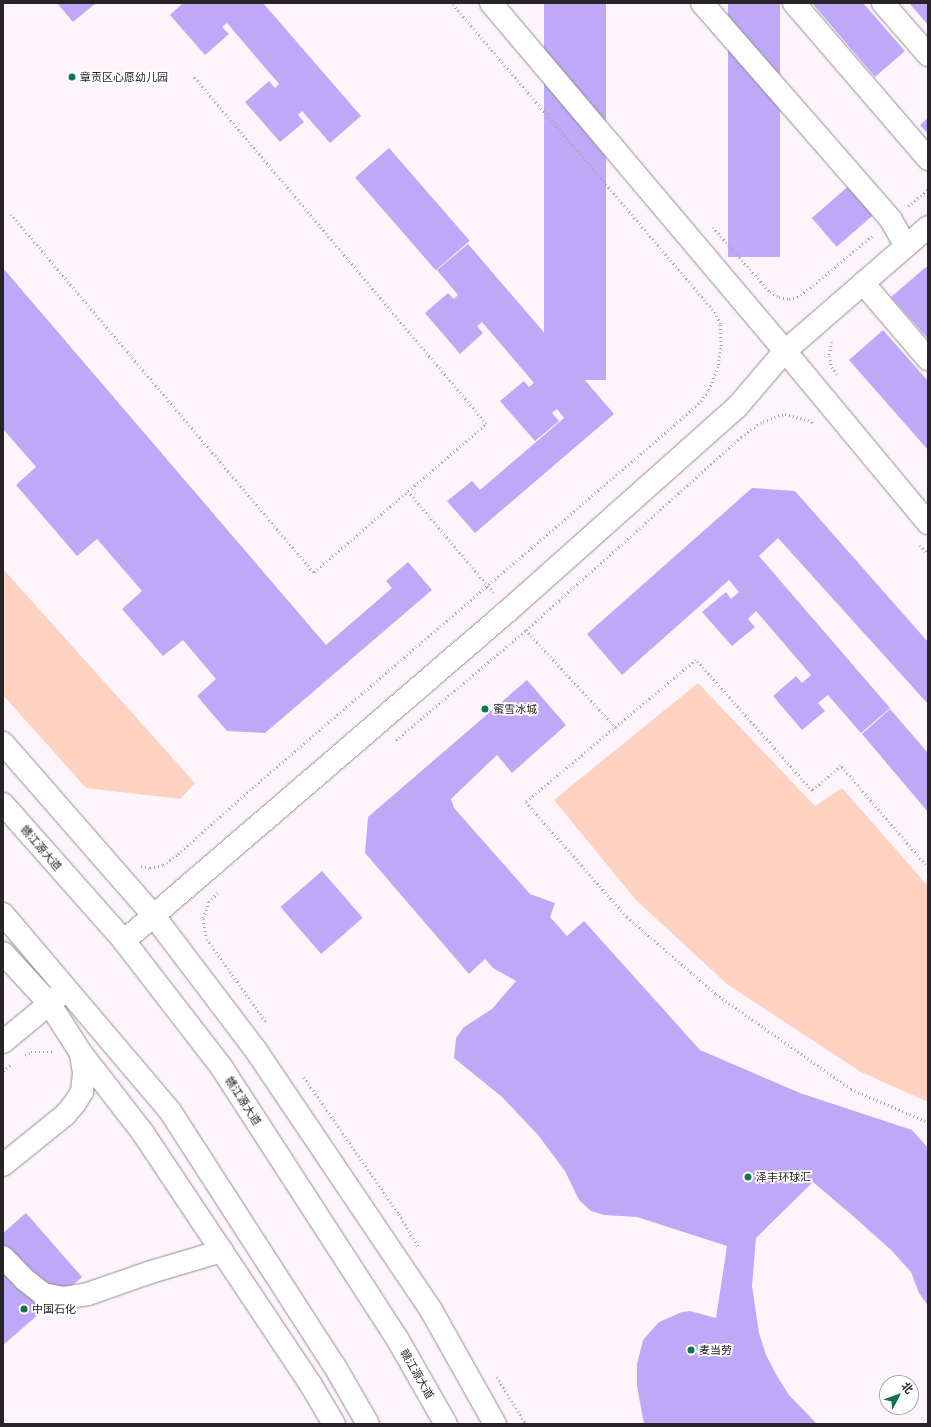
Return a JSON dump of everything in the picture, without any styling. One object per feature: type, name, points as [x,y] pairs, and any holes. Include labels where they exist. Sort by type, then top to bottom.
[{"type":"street","points":[[491,3],[928,523]]},
{"type":"street","points":[[124,941],[509,610],[737,407],[785,351],[863,283],[921,238],[891,220],[702,3]]},
{"type":"street","points":[[794,3],[928,159]]},
{"type":"street","points":[[883,3],[928,55]]},
{"type":"street","points":[[863,283],[928,359]]},
{"type":"street","points":[[3,742],[154,916],[255,1049],[427,1303],[495,1424]]},
{"type":"street","name":"赣江源大道","points":[[3,804],[124,941],[222,1068],[398,1340],[446,1424]]},
{"type":"street","points":[[3,914],[170,1111],[334,1365],[368,1424]]},
{"type":"street","points":[[3,953],[49,1003],[81,1053],[143,1133],[311,1385],[334,1424]]},
{"type":"street","points":[[3,1042],[68,989]]},
{"type":"street","points":[[3,1165],[59,1120],[75,1104],[82,1092],[84,1073],[81,1053]]},
{"type":"street","points":[[3,1257],[24,1279],[43,1294],[63,1298],[88,1294],[151,1272],[222,1252]]},
{"type":"path","points":[[138,866],[150,868],[163,865],[178,854],[258,782],[680,420],[698,404],[709,390],[718,365],[721,346],[720,324],[715,313],[451,3]]},
{"type":"path","points":[[11,214],[314,572],[486,424],[194,77]]},
{"type":"path","points":[[712,226],[770,292],[780,297],[789,299],[797,297],[810,288],[928,190]]},
{"type":"path","points":[[833,340],[829,356],[832,367],[841,381]]},
{"type":"path","points":[[393,742],[526,630],[741,437],[763,421],[785,414],[808,420],[820,429]]},
{"type":"path","points":[[918,542],[928,554]]},
{"type":"path","points":[[928,868],[841,766],[812,791],[696,660],[526,802],[627,917],[716,994],[851,1089],[928,1122]]},
{"type":"path","points":[[219,891],[209,902],[203,919],[207,939],[270,1029]]},
{"type":"path","points":[[302,1074],[399,1214],[419,1248]]},
{"type":"path","points":[[493,1370],[526,1424]]},
{"type":"shaded area","points":[[3,569],[195,783],[180,799],[86,788],[3,695]]},
{"type":"shaded area","points":[[698,683],[815,806],[842,788],[928,886],[928,1102],[861,1072],[728,985],[636,900],[554,800]]},
{"type":"building","points":[[57,3],[96,3],[73,22]]},
{"type":"building","points":[[183,3],[263,3],[361,116],[330,143],[302,111],[298,115],[304,122],[280,142],[245,102],[269,81],[275,88],[279,84],[227,23],[222,27],[229,34],[205,55],[170,15]]},
{"type":"building","points":[[544,3],[606,3],[606,380],[544,380]]},
{"type":"building","points":[[728,3],[780,3],[780,257],[728,257]]},
{"type":"building","points":[[812,3],[863,3],[905,51],[875,77]]},
{"type":"building","points":[[909,3],[928,3],[928,25]]},
{"type":"building","points":[[928,118],[928,134],[920,125]]},
{"type":"building","points":[[389,148],[470,241],[436,270],[355,178]]},
{"type":"building","points":[[851,184],[876,213],[837,247],[812,218]]},
{"type":"building","points":[[468,244],[614,414],[475,533],[447,501],[472,481],[480,490],[564,418],[557,409],[552,413],[559,421],[535,441],[500,401],[524,381],[529,387],[534,383],[482,322],[477,326],[483,333],[460,354],[425,313],[448,293],[454,299],[458,295],[437,270]]},
{"type":"building","points":[[926,267],[928,269],[928,339],[891,297]]},
{"type":"building","points":[[3,268],[326,645],[392,588],[386,581],[408,562],[432,590],[265,733],[227,731],[197,696],[216,679],[183,640],[163,656],[122,609],[142,591],[97,539],[77,556],[16,485],[36,467],[3,429]]},
{"type":"building","points":[[883,330],[928,381],[928,450],[849,360]]},
{"type":"building","points":[[752,488],[795,491],[928,642],[928,704],[778,538],[759,556],[890,708],[861,733],[828,695],[818,703],[825,711],[802,730],[773,696],[796,676],[802,683],[811,675],[756,611],[748,619],[755,627],[732,646],[702,612],[726,592],[731,599],[739,592],[729,580],[622,675],[587,634]]},
{"type":"building","name":"泽丰环球汇","points":[[527,680],[566,725],[512,773],[497,755],[451,799],[454,808],[530,894],[555,903],[550,917],[567,936],[584,921],[700,1050],[800,1093],[912,1130],[928,1148],[928,1306],[919,1293],[911,1272],[891,1250],[813,1182],[756,1238],[752,1286],[759,1333],[766,1355],[789,1395],[817,1424],[644,1424],[637,1386],[637,1364],[643,1340],[659,1322],[682,1312],[690,1311],[716,1318],[727,1246],[637,1217],[604,1215],[591,1211],[579,1200],[565,1171],[538,1135],[502,1097],[454,1058],[456,1038],[464,1027],[492,1009],[516,981],[493,968],[485,959],[469,974],[365,853],[368,817]]},
{"type":"building","points":[[890,709],[928,753],[928,812],[862,734]]},
{"type":"building","points":[[322,871],[363,918],[321,954],[280,907]]},
{"type":"building","name":"中国石化","points":[[26,1213],[82,1277],[3,1345],[3,1233]]},
{"type":"place","name":"章贡区心愿幼儿园","points":[[72,77]]},
{"type":"place","name":"蜜雪冰城","points":[[485,709]]},
{"type":"place","name":"泽丰环球汇","points":[[748,1177]]},
{"type":"place","name":"中国石化","points":[[24,1309]]},
{"type":"place","name":"麦当劳","points":[[691,1350]]}]
